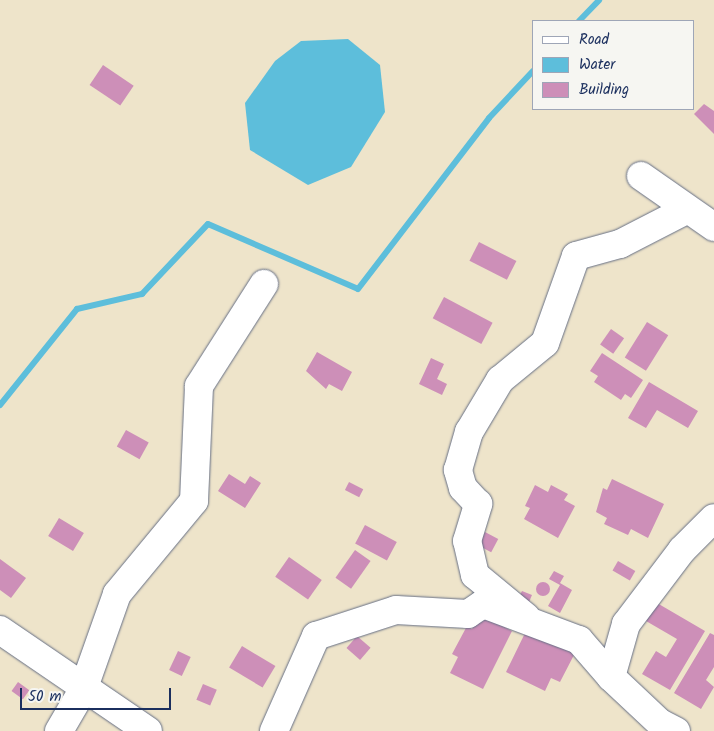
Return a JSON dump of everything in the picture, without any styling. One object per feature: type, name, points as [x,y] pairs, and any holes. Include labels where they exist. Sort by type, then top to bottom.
[{"type":"street","points":[[641,176],[714,227]]},
{"type":"street","points":[[526,616],[475,575],[467,541],[478,504],[463,488],[458,470],[469,432],[500,380],[545,343],[576,256],[620,244],[688,209]]},
{"type":"street","points":[[59,731],[83,690],[117,594],[194,501],[199,386],[264,284]]},
{"type":"street","points":[[611,677],[626,624],[682,550],[714,518]]},
{"type":"street","points":[[274,731],[316,636],[396,610],[468,614],[483,604],[526,616],[579,640],[611,677],[660,723],[676,731]]},
{"type":"street","points":[[0,630],[83,690],[148,731]]},
{"type":"water","points":[[348,39],[380,65],[385,112],[351,167],[308,185],[250,150],[245,103],[275,61],[301,41]]},
{"type":"building","points":[[103,65],[134,86],[120,106],[90,85]]},
{"type":"building","points":[[704,104],[714,111],[714,134],[694,114]]},
{"type":"building","points":[[479,242],[516,261],[507,280],[469,261]]},
{"type":"building","points":[[444,297],[493,323],[481,344],[433,318]]},
{"type":"building","points":[[647,322],[668,335],[646,371],[625,358]]},
{"type":"building","points":[[611,329],[624,338],[613,354],[600,345]]},
{"type":"building","points":[[317,352],[352,372],[342,391],[329,384],[326,389],[306,371]]},
{"type":"building","points":[[602,353],[643,380],[631,398],[625,394],[621,400],[594,382],[598,376],[590,371]]},
{"type":"building","points":[[431,358],[444,364],[437,379],[447,384],[442,395],[419,384]]},
{"type":"building","points":[[649,382],[698,411],[688,428],[657,410],[646,428],[628,418]]},
{"type":"building","points":[[126,430],[149,443],[140,459],[117,447]]},
{"type":"building","points":[[229,474],[245,484],[250,476],[261,483],[245,508],[218,491]]},
{"type":"building","points":[[612,479],[664,504],[648,538],[631,529],[628,535],[604,524],[607,518],[596,512],[603,488],[607,490]]},
{"type":"building","points":[[349,482],[363,489],[359,497],[345,490]]},
{"type":"building","points":[[535,485],[548,492],[551,485],[568,494],[564,500],[575,506],[558,538],[524,519],[530,508],[525,506]]},
{"type":"building","points":[[59,518],[84,533],[73,551],[48,536]]},
{"type":"building","points":[[365,525],[397,542],[387,560],[355,544]]},
{"type":"building","points":[[485,532],[498,539],[491,552],[478,545]]},
{"type":"building","points":[[355,550],[371,561],[351,589],[335,578]]},
{"type":"building","points":[[289,557],[322,580],[308,600],[275,577]]},
{"type":"building","points":[[0,559],[26,578],[11,598],[0,590]]},
{"type":"building","points":[[618,561],[635,571],[630,581],[612,571]]},
{"type":"building","points":[[554,571],[564,576],[560,583],[572,590],[560,613],[548,606],[560,585],[549,579]]},
{"type":"building","points":[[540,582],[546,582],[550,589],[546,596],[540,596],[536,592],[536,586]]},
{"type":"building","points":[[522,591],[532,595],[529,602],[519,597]]},
{"type":"building","points":[[657,603],[705,631],[670,690],[642,674],[656,651],[666,657],[677,639],[646,621]]},
{"type":"building","points":[[480,614],[512,631],[483,689],[450,673],[458,657],[452,654],[467,626],[472,629]]},
{"type":"building","points":[[527,629],[575,653],[560,682],[551,678],[545,691],[506,672]]},
{"type":"building","points":[[710,633],[714,635],[714,667],[706,680],[714,687],[701,709],[674,693]]},
{"type":"building","points":[[357,636],[371,648],[360,660],[347,648]]},
{"type":"building","points":[[242,646],[275,666],[263,688],[229,667]]},
{"type":"building","points":[[178,651],[191,657],[182,676],[169,670]]},
{"type":"building","points":[[18,682],[29,690],[23,699],[12,691]]},
{"type":"building","points":[[203,684],[217,690],[210,706],[196,700]]},
{"type":"waterway","points":[[580,20],[599,0]]},
{"type":"waterway","points":[[0,405],[77,309],[142,294],[208,224],[358,289],[489,118],[532,72]]}]
